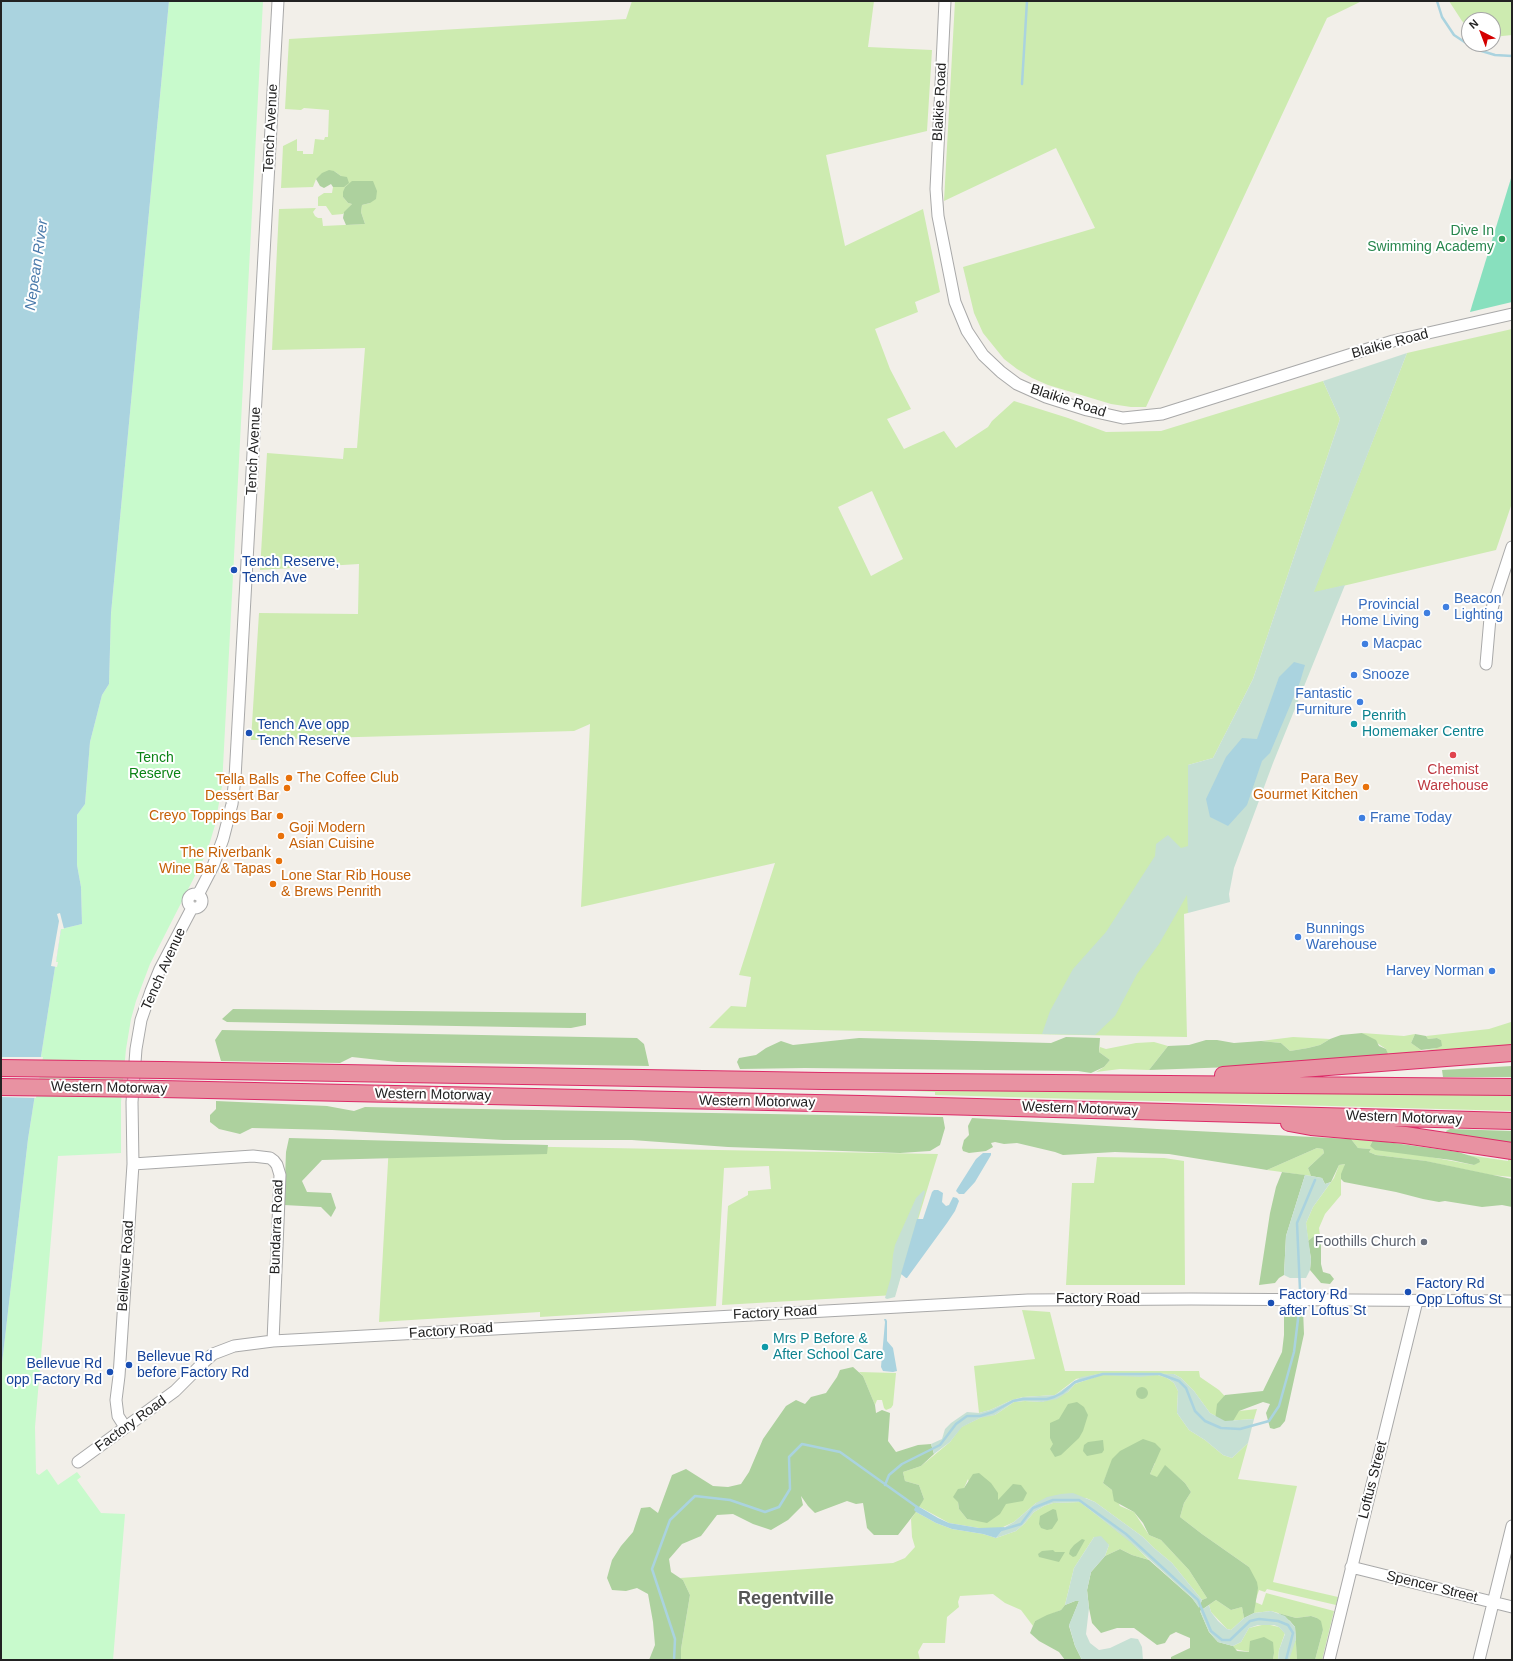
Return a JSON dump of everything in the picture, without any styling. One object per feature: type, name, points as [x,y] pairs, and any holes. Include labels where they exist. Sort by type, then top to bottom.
[{"type":"highway","points":[[1148,1084],[1211,1076],[1512,1053]]},
{"type":"highway","name":"Western Motorway","points":[[1,1068],[823,1081],[1512,1087]]},
{"type":"highway","name":"Western Motorway","points":[[1,1087],[862,1104],[1512,1121]]},
{"type":"highway","points":[[1242,1114],[1311,1127],[1404,1135],[1512,1151]]},
{"type":"street","name":"Tench Avenue","points":[[132,1102],[136,1049],[146,1004],[160,969],[192,908],[187,903],[188,898],[194,894],[198,895],[213,866],[224,839],[232,804],[235,778],[278,1]]},
{"type":"street","name":"Blaikie Road","points":[[945,1],[936,188],[938,216],[955,302],[967,331],[983,355],[1001,372],[1017,384],[1046,397],[1087,410],[1123,418],[1162,414],[1393,341],[1512,314]]},
{"type":"street","points":[[1486,664],[1490,618],[1512,547]]},
{"type":"street","name":"Bellevue Road","points":[[125,1427],[118,1416],[116,1400],[119,1376],[133,1164],[132,1102]]},
{"type":"street","name":"Bundarra Road","points":[[133,1164],[253,1156],[270,1158],[274,1161],[280,1175],[273,1341]]},
{"type":"street","name":"Factory Road","points":[[78,1462],[175,1391],[205,1360],[218,1352],[234,1346],[273,1341],[1028,1300],[1191,1299],[1512,1301]]},
{"type":"street","name":"Loftus Street","points":[[1329,1660],[1417,1301]]},
{"type":"street","points":[[1479,1660],[1512,1526]]},
{"type":"street","name":"Spencer Street","points":[[1352,1567],[1512,1607]]},
{"type":"green space","name":"Tench Reserve","points":[[169,1],[263,1],[222,786],[215,825],[203,860],[150,964],[131,1019],[126,1049],[121,1102],[121,1153],[58,1156],[35,1427],[36,1473],[39,1475],[47,1469],[58,1485],[77,1472],[81,1477],[77,1480],[101,1513],[125,1514],[113,1660],[1,1660],[1,1372],[28,1139],[61,929],[82,924],[81,887],[77,865],[77,815],[85,804],[90,742],[102,695],[109,684],[111,613]]},
{"type":"green space","points":[[632,1],[874,1],[868,47],[932,50],[927,131],[826,155],[845,246],[923,209],[940,292],[915,302],[918,312],[875,329],[890,369],[911,409],[887,419],[904,449],[944,431],[956,448],[988,427],[992,421],[1014,401],[1106,432],[1161,431],[1323,381],[1340,419],[1253,679],[1213,758],[1188,765],[1188,913],[1184,914],[1187,1037],[709,1028],[731,1006],[746,1007],[751,977],[739,975],[775,863],[581,907],[590,724],[574,731],[251,740],[259,613],[358,614],[359,564],[260,570],[267,453],[343,459],[344,448],[357,448],[365,348],[272,350],[279,209],[316,208],[313,212],[318,218],[322,218],[323,226],[365,224],[361,212],[362,205],[370,203],[349,184],[345,187],[343,197],[348,203],[352,204],[343,214],[332,215],[326,206],[318,206],[318,197],[324,193],[332,193],[333,187],[338,187],[341,176],[334,171],[316,179],[313,187],[281,188],[283,146],[297,139],[297,151],[303,151],[303,154],[313,154],[315,139],[324,140],[325,137],[328,137],[329,110],[304,108],[301,110],[285,109],[289,39],[626,19]],"holes":[[[872,491],[903,559],[871,576],[838,507]]]},
{"type":"green space","points":[[955,1],[1362,1],[1327,18],[1146,407],[1131,407],[1111,404],[1048,385],[1032,378],[1004,359],[983,333],[974,313],[963,267],[1095,228],[1056,148],[944,201]]},
{"type":"green space","points":[[1449,1],[1512,1],[1512,35],[1501,36],[1501,12],[1461,12],[1461,19]]},
{"type":"green space","points":[[329,170],[334,171],[341,176],[347,177],[349,183],[344,187],[333,187],[331,184],[324,188],[320,186],[316,179],[322,173]]},
{"type":"green space","name":"Dive In Swimming Academy","points":[[1512,175],[1512,302],[1470,312]]},
{"type":"green space","points":[[352,181],[373,181],[377,191],[376,199],[370,203],[362,205],[361,212],[365,224],[346,225],[343,218],[344,212],[352,204],[348,203],[343,197],[343,192],[345,187]]},
{"type":"green space","points":[[1512,329],[1512,503],[1496,550],[1313,593],[1407,353]]},
{"type":"green space","points":[[1407,353],[1314,592],[1345,585],[1273,763],[1234,868],[1229,894],[1230,902],[1188,913],[1187,895],[1159,944],[1137,974],[1115,1016],[1095,1035],[1042,1034],[1050,1011],[1073,969],[1106,932],[1155,856],[1156,844],[1168,835],[1181,848],[1188,846],[1188,765],[1213,758],[1253,679],[1340,419],[1323,381]]},
{"type":"green space","points":[[233,1009],[586,1013],[586,1025],[571,1028],[227,1022],[222,1019]]},
{"type":"green space","points":[[1511,1022],[1512,1045],[1433,1052],[1426,1050],[1437,1048],[1441,1040],[1437,1038],[1428,1039],[1426,1036],[1489,1029]]},
{"type":"green space","points":[[222,1030],[637,1038],[644,1044],[649,1066],[397,1062],[352,1057],[340,1063],[221,1061],[215,1040]]},
{"type":"green space","points":[[1362,1033],[1404,1036],[1415,1034],[1411,1043],[1421,1050],[1417,1053],[1387,1056],[1386,1049]]},
{"type":"green space","points":[[1362,1033],[1376,1040],[1379,1046],[1386,1049],[1388,1054],[1387,1056],[1287,1065],[1149,1070],[1168,1046],[1189,1045],[1206,1040],[1234,1043],[1261,1041],[1281,1043],[1290,1051],[1320,1045],[1341,1035]]},
{"type":"green space","points":[[1415,1034],[1426,1036],[1428,1039],[1437,1038],[1441,1040],[1442,1046],[1421,1050],[1411,1043]]},
{"type":"green space","points":[[1066,1037],[1100,1038],[1099,1052],[1110,1060],[1104,1067],[1091,1073],[1078,1071],[805,1068],[740,1069],[737,1062],[739,1058],[756,1055],[766,1048],[781,1041],[793,1045],[859,1038],[1051,1043]]},
{"type":"green space","points":[[1293,1037],[1330,1039],[1320,1045],[1290,1051],[1281,1043],[1261,1041]]},
{"type":"green space","points":[[1154,1042],[1168,1046],[1149,1070],[1120,1069],[1096,1072],[1104,1067],[1110,1060],[1099,1052],[1100,1047],[1106,1049],[1136,1043]]},
{"type":"green space","points":[[1512,1066],[1512,1077],[1443,1077],[1442,1070]]},
{"type":"green space","points":[[913,1089],[1512,1095],[1512,1111],[935,1095],[935,1092],[914,1091]]},
{"type":"green space","points":[[216,1101],[327,1106],[354,1111],[365,1107],[943,1117],[945,1128],[940,1145],[930,1151],[900,1153],[728,1147],[632,1140],[503,1140],[332,1130],[252,1128],[240,1134],[219,1129],[210,1122],[210,1115],[216,1109]]},
{"type":"green space","points":[[972,1118],[1351,1139],[1358,1148],[1371,1149],[1369,1152],[1376,1155],[1426,1161],[1512,1179],[1512,1207],[1502,1205],[1482,1207],[1445,1201],[1439,1202],[1344,1182],[1341,1179],[1341,1174],[1345,1164],[1339,1165],[1331,1182],[1325,1184],[1322,1178],[1311,1176],[1308,1168],[1324,1153],[1323,1149],[1317,1148],[1267,1170],[1169,1154],[1115,1152],[1063,1155],[1017,1143],[1004,1144],[995,1142],[991,1143],[993,1147],[986,1151],[969,1153],[963,1151],[962,1148],[964,1140],[969,1135],[968,1126]]},
{"type":"green space","points":[[1450,1129],[1512,1131],[1512,1143],[1449,1136],[1446,1131]]},
{"type":"green space","points":[[289,1138],[548,1145],[547,1154],[322,1160],[302,1181],[307,1192],[331,1193],[336,1208],[331,1217],[321,1207],[284,1205],[286,1152]]},
{"type":"green space","points":[[1351,1139],[1373,1140],[1370,1146],[1474,1165],[1479,1159],[1467,1155],[1508,1161],[1508,1158],[1512,1159],[1512,1177],[1491,1175],[1425,1161],[1376,1155],[1369,1152],[1371,1149],[1358,1148]]},
{"type":"green space","points":[[1373,1140],[1458,1152],[1479,1159],[1480,1162],[1474,1165],[1451,1160],[1375,1150],[1370,1146]]},
{"type":"green space","points":[[389,1144],[938,1154],[895,1295],[722,1305],[728,1206],[748,1195],[748,1191],[771,1189],[769,1166],[724,1168],[716,1306],[540,1317],[540,1312],[379,1322]]},
{"type":"green space","points":[[1317,1148],[1323,1149],[1324,1153],[1308,1168],[1311,1176],[1267,1170]]},
{"type":"green space","points":[[1097,1157],[1164,1158],[1184,1161],[1185,1285],[1066,1285],[1072,1183],[1094,1183]]},
{"type":"green space","points":[[1345,1164],[1341,1179],[1341,1195],[1325,1214],[1319,1228],[1321,1243],[1314,1236],[1308,1241],[1306,1223],[1313,1207],[1334,1178],[1339,1165]]},
{"type":"green space","points":[[1282,1172],[1305,1175],[1286,1236],[1284,1275],[1275,1283],[1259,1285],[1270,1213],[1276,1187]]},
{"type":"green space","points":[[1305,1175],[1322,1178],[1325,1184],[1331,1182],[1313,1207],[1306,1223],[1311,1259],[1310,1270],[1306,1278],[1290,1278],[1284,1275],[1286,1236]]},
{"type":"green space","points":[[924,1190],[925,1192],[895,1297],[887,1299],[885,1298],[891,1277],[895,1245],[916,1198]]},
{"type":"green space","points":[[1314,1236],[1321,1243],[1321,1264],[1323,1272],[1330,1274],[1334,1279],[1330,1284],[1321,1283],[1310,1270],[1311,1259],[1308,1241]]},
{"type":"green space","points":[[1291,1304],[1303,1309],[1304,1334],[1285,1421],[1280,1427],[1274,1429],[1270,1428],[1266,1413],[1270,1404],[1263,1402],[1239,1411],[1226,1433],[1214,1429],[1217,1404],[1225,1395],[1263,1391],[1282,1352],[1284,1315]]},
{"type":"green space","points":[[1022,1310],[1050,1312],[1065,1371],[1199,1371],[1200,1377],[1219,1390],[1239,1411],[1257,1409],[1254,1419],[1225,1421],[1210,1413],[1194,1391],[1181,1378],[1174,1374],[1103,1373],[1076,1379],[1055,1395],[1023,1397],[979,1413],[974,1366],[1035,1359]]},
{"type":"green space","points":[[853,1367],[863,1376],[875,1405],[876,1413],[882,1410],[890,1413],[888,1441],[896,1452],[918,1445],[931,1444],[934,1454],[921,1466],[903,1472],[905,1481],[919,1485],[924,1499],[916,1512],[898,1535],[874,1535],[867,1528],[863,1503],[856,1504],[847,1501],[815,1513],[801,1496],[803,1505],[788,1520],[771,1530],[753,1524],[733,1514],[717,1515],[701,1536],[682,1544],[669,1559],[671,1572],[683,1580],[690,1595],[681,1649],[681,1660],[649,1660],[655,1645],[648,1594],[637,1588],[626,1591],[612,1590],[607,1578],[612,1560],[633,1532],[641,1508],[650,1507],[658,1513],[672,1475],[686,1469],[713,1486],[728,1487],[741,1484],[749,1472],[763,1439],[786,1406],[796,1400],[805,1404],[811,1397],[826,1393],[840,1370]]},
{"type":"green space","points":[[859,1372],[896,1373],[893,1405],[891,1408],[886,1410],[882,1400],[877,1400],[875,1405],[863,1376]]},
{"type":"green space","points":[[1103,1373],[1174,1374],[1181,1378],[1194,1391],[1210,1413],[1225,1421],[1254,1419],[1248,1443],[1232,1458],[1223,1455],[1205,1440],[1189,1430],[1177,1413],[1178,1391],[1174,1383],[1167,1378],[1158,1375],[1140,1377],[1101,1375],[1075,1384],[1068,1392],[1057,1399],[1042,1402],[1014,1402],[995,1415],[980,1418],[962,1427],[950,1442],[934,1454],[931,1444],[942,1439],[945,1429],[967,1412],[979,1413],[1023,1397],[1055,1395],[1081,1377]]},
{"type":"green space","points":[[1101,1375],[1158,1375],[1167,1378],[1174,1383],[1178,1391],[1177,1413],[1189,1430],[1205,1440],[1223,1455],[1232,1458],[1248,1443],[1238,1479],[1297,1486],[1273,1582],[1338,1597],[1336,1605],[1267,1589],[1265,1592],[1259,1590],[1255,1602],[1262,1605],[1266,1593],[1334,1611],[1322,1660],[1315,1660],[1323,1630],[1317,1618],[1311,1616],[1296,1618],[1271,1611],[1254,1613],[1255,1603],[1249,1567],[1180,1517],[1184,1503],[1191,1492],[1185,1483],[1165,1466],[1157,1478],[1150,1474],[1155,1463],[1108,1471],[1103,1483],[1112,1490],[1120,1506],[1134,1512],[1149,1535],[1161,1540],[1189,1570],[1207,1598],[1202,1600],[1172,1563],[1143,1537],[1095,1502],[1086,1498],[1036,1503],[1014,1522],[1001,1528],[979,1528],[949,1523],[916,1505],[924,1499],[919,1485],[905,1481],[903,1472],[921,1466],[950,1442],[961,1427],[984,1416],[995,1415],[1014,1402],[1042,1402],[1068,1392],[1075,1384]],"holes":[[[968,1479],[979,1521],[967,1519],[959,1509],[958,1502]]]},
{"type":"green space","points":[[1140,1387],[1144,1387],[1148,1393],[1144,1399],[1140,1399],[1136,1395],[1136,1391]]},
{"type":"green space","points":[[1077,1402],[1084,1407],[1088,1415],[1083,1431],[1079,1438],[1061,1455],[1055,1457],[1050,1449],[1053,1444],[1050,1438],[1050,1423],[1059,1419],[1068,1404]]},
{"type":"green space","points":[[1143,1439],[1155,1443],[1161,1449],[1150,1474],[1157,1477],[1165,1465],[1185,1483],[1191,1492],[1184,1503],[1180,1517],[1249,1567],[1257,1582],[1258,1588],[1254,1613],[1244,1618],[1242,1607],[1231,1610],[1216,1600],[1200,1611],[1209,1632],[1218,1642],[1233,1646],[1237,1651],[1249,1652],[1250,1641],[1264,1637],[1273,1642],[1273,1660],[1171,1660],[1171,1657],[1190,1648],[1190,1638],[1176,1632],[1170,1635],[1165,1643],[1157,1645],[1134,1628],[1117,1628],[1101,1633],[1092,1623],[1087,1590],[1091,1572],[1105,1556],[1120,1549],[1132,1555],[1149,1560],[1192,1598],[1199,1607],[1202,1600],[1207,1598],[1189,1570],[1161,1540],[1149,1535],[1143,1523],[1134,1512],[1114,1501],[1112,1490],[1103,1483],[1112,1459],[1120,1451]]},
{"type":"green space","points":[[1103,1440],[1104,1450],[1102,1453],[1087,1456],[1083,1451],[1084,1445],[1088,1442]]},
{"type":"green space","points":[[979,1473],[991,1483],[998,1493],[998,1500],[1013,1484],[1021,1485],[1027,1493],[1023,1501],[1006,1504],[1000,1514],[987,1523],[967,1519],[959,1509],[958,1502],[953,1497],[958,1489],[964,1488],[973,1474]]},
{"type":"green space","points":[[1073,1493],[1095,1502],[1143,1537],[1172,1563],[1202,1600],[1199,1608],[1192,1598],[1129,1541],[1080,1502],[1053,1503],[1044,1506],[1034,1512],[1016,1531],[996,1538],[1005,1527],[1014,1522],[1036,1503],[1047,1497]]},
{"type":"green space","points":[[1080,1502],[1129,1540],[1149,1560],[1132,1555],[1120,1549],[1105,1556],[1109,1545],[1094,1537],[1074,1568],[1065,1605],[1061,1610],[1035,1621],[1033,1626],[1021,1610],[1005,1603],[993,1594],[960,1596],[958,1602],[959,1607],[947,1617],[945,1643],[923,1643],[918,1652],[920,1660],[681,1660],[681,1649],[690,1595],[683,1580],[680,1578],[893,1563],[905,1558],[915,1547],[912,1537],[911,1519],[916,1512],[936,1523],[952,1529],[983,1534],[996,1538],[1016,1531],[1034,1512],[1044,1506],[1053,1503]]},
{"type":"green space","points":[[1053,1509],[1056,1510],[1058,1520],[1052,1529],[1047,1530],[1041,1528],[1039,1524],[1040,1516]]},
{"type":"green space","points":[[1101,1536],[1109,1545],[1105,1556],[1091,1572],[1087,1590],[1089,1608],[1086,1634],[1090,1643],[1099,1650],[1110,1648],[1131,1638],[1138,1639],[1142,1647],[1143,1660],[1082,1660],[1075,1646],[1069,1625],[1079,1601],[1065,1605],[1074,1568],[1094,1537]]},
{"type":"green space","points":[[1082,1539],[1085,1540],[1076,1556],[1073,1557],[1069,1554],[1070,1550]]},
{"type":"green space","points":[[1053,1550],[1055,1552],[1065,1552],[1059,1562],[1039,1557],[1038,1554],[1042,1551]]},
{"type":"green space","points":[[1216,1600],[1231,1610],[1242,1607],[1244,1618],[1231,1630],[1227,1629],[1211,1612],[1209,1605]]},
{"type":"green space","points":[[1079,1601],[1069,1626],[1075,1646],[1082,1660],[1065,1660],[1059,1652],[1039,1641],[1030,1633],[1035,1621],[1061,1610],[1065,1605]]},
{"type":"green space","points":[[1209,1605],[1211,1612],[1218,1621],[1227,1629],[1231,1630],[1244,1618],[1254,1613],[1271,1611],[1285,1616],[1295,1627],[1296,1639],[1289,1660],[1278,1660],[1279,1650],[1285,1634],[1279,1627],[1274,1625],[1258,1625],[1249,1628],[1241,1642],[1233,1646],[1218,1642],[1209,1632],[1200,1611]]},
{"type":"green space","points":[[1278,1613],[1296,1618],[1311,1616],[1321,1621],[1323,1630],[1315,1660],[1297,1660],[1295,1627],[1290,1621]]},
{"type":"green space","points":[[1266,1624],[1279,1627],[1285,1633],[1279,1650],[1278,1660],[1273,1660],[1274,1653],[1250,1652],[1234,1649],[1233,1646],[1241,1642],[1249,1628]]},
{"type":"green space","points":[[1296,1639],[1297,1660],[1289,1660],[1292,1647]]},
{"type":"water","name":"Nepean River","points":[[1,1],[169,1],[111,613],[109,684],[102,695],[90,742],[85,804],[77,815],[77,865],[81,887],[82,924],[61,929],[28,1139],[1,1372]]},
{"type":"water","points":[[1294,662],[1305,665],[1300,682],[1270,753],[1262,761],[1247,805],[1228,826],[1210,817],[1206,799],[1226,757],[1242,738],[1257,739],[1279,677]]},
{"type":"water","points":[[983,1153],[991,1153],[991,1155],[975,1182],[964,1194],[959,1194],[956,1191],[957,1189],[976,1159]]},
{"type":"water","points":[[934,1190],[938,1190],[943,1193],[942,1202],[946,1206],[949,1205],[953,1197],[957,1198],[959,1201],[955,1211],[947,1223],[906,1278],[901,1274],[917,1219],[923,1219]]},
{"type":"water","points":[[884,1319],[887,1321],[887,1341],[893,1348],[897,1371],[893,1372],[883,1371],[881,1367]]},
{"type":"water","points":[[916,1505],[949,1523],[979,1528],[1005,1527],[996,1538],[983,1534],[952,1529],[936,1523],[916,1512],[914,1510]]},
{"type":"pier","points":[[60,913],[64,929],[61,929],[56,962],[58,962],[57,967],[51,966],[59,921],[57,914]]},
{"type":"pier","points":[[1,1057],[43,1057],[36,1098],[1,1097]]},
{"type":"waterway","points":[[1022,84],[1027,1]]},
{"type":"waterway","points":[[1437,1],[1442,17],[1454,35],[1475,49],[1495,55],[1512,56]]},
{"type":"waterway","points":[[1300,1290],[1297,1223],[1315,1180]]},
{"type":"waterway","points":[[885,1485],[889,1475],[902,1464],[940,1445],[956,1424],[967,1416],[980,1416],[993,1412],[1013,1401],[1023,1399],[1047,1399],[1054,1397],[1062,1393],[1075,1382],[1103,1374],[1160,1374],[1179,1381],[1186,1388],[1195,1411],[1205,1421],[1221,1428],[1240,1429],[1269,1421],[1279,1406],[1294,1352],[1299,1311]]},
{"type":"waterway","points":[[674,1660],[675,1639],[652,1569],[670,1520],[695,1496],[730,1500],[765,1512],[779,1507],[790,1489],[789,1457],[802,1444],[840,1452],[917,1507]]},
{"type":"waterway","points":[[1001,1530],[1021,1524],[1033,1508],[1053,1500],[1079,1500],[1126,1534],[1198,1600],[1211,1631],[1222,1640],[1230,1640],[1250,1621],[1259,1619],[1278,1621],[1288,1625],[1293,1633],[1286,1660]]},
{"type":"place","name":"Dive In Swimming Academy","points":[[1502,239]]},
{"type":"place","name":"Tench Reserve, Tench Ave","points":[[234,570]]},
{"type":"place","name":"Beacon Lighting","points":[[1446,607]]},
{"type":"place","name":"Provincial Home Living","points":[[1427,613]]},
{"type":"place","name":"Macpac","points":[[1365,644]]},
{"type":"place","name":"Snooze","points":[[1354,675]]},
{"type":"place","name":"Fantastic Furniture","points":[[1360,702]]},
{"type":"place","name":"Penrith Homemaker Centre","points":[[1354,724]]},
{"type":"place","name":"Tench Ave opp Tench Reserve","points":[[249,733]]},
{"type":"place","name":"Chemist Warehouse","points":[[1453,755]]},
{"type":"place","name":"The Coffee Club","points":[[289,778]]},
{"type":"place","name":"Para Bey Gourmet Kitchen","points":[[1366,787]]},
{"type":"place","name":"Tella Balls Dessert Bar","points":[[287,788]]},
{"type":"place","name":"Creyo Toppings Bar","points":[[280,816]]},
{"type":"place","name":"Frame Today","points":[[1362,818]]},
{"type":"place","name":"Goji Modern Asian Cuisine","points":[[281,836]]},
{"type":"place","name":"The Riverbank Wine Bar & Tapas","points":[[279,861]]},
{"type":"place","name":"Lone Star Rib House & Brews Penrith","points":[[273,884]]},
{"type":"place","name":"Bunnings Warehouse","points":[[1298,937]]},
{"type":"place","name":"Harvey Norman","points":[[1492,971]]},
{"type":"place","name":"Foothills Church","points":[[1424,1242]]},
{"type":"place","name":"Factory Rd Opp Loftus St","points":[[1408,1292]]},
{"type":"place","name":"Factory Rd after Loftus St","points":[[1271,1303]]},
{"type":"place","name":"Mrs P Before & After School Care","points":[[765,1347]]},
{"type":"place","name":"Bellevue Rd before Factory Rd","points":[[129,1365]]},
{"type":"place","name":"Bellevue Rd opp Factory Rd","points":[[110,1372]]},
{"type":"district","name":"Regentville","points":[[786,1599]]}]
